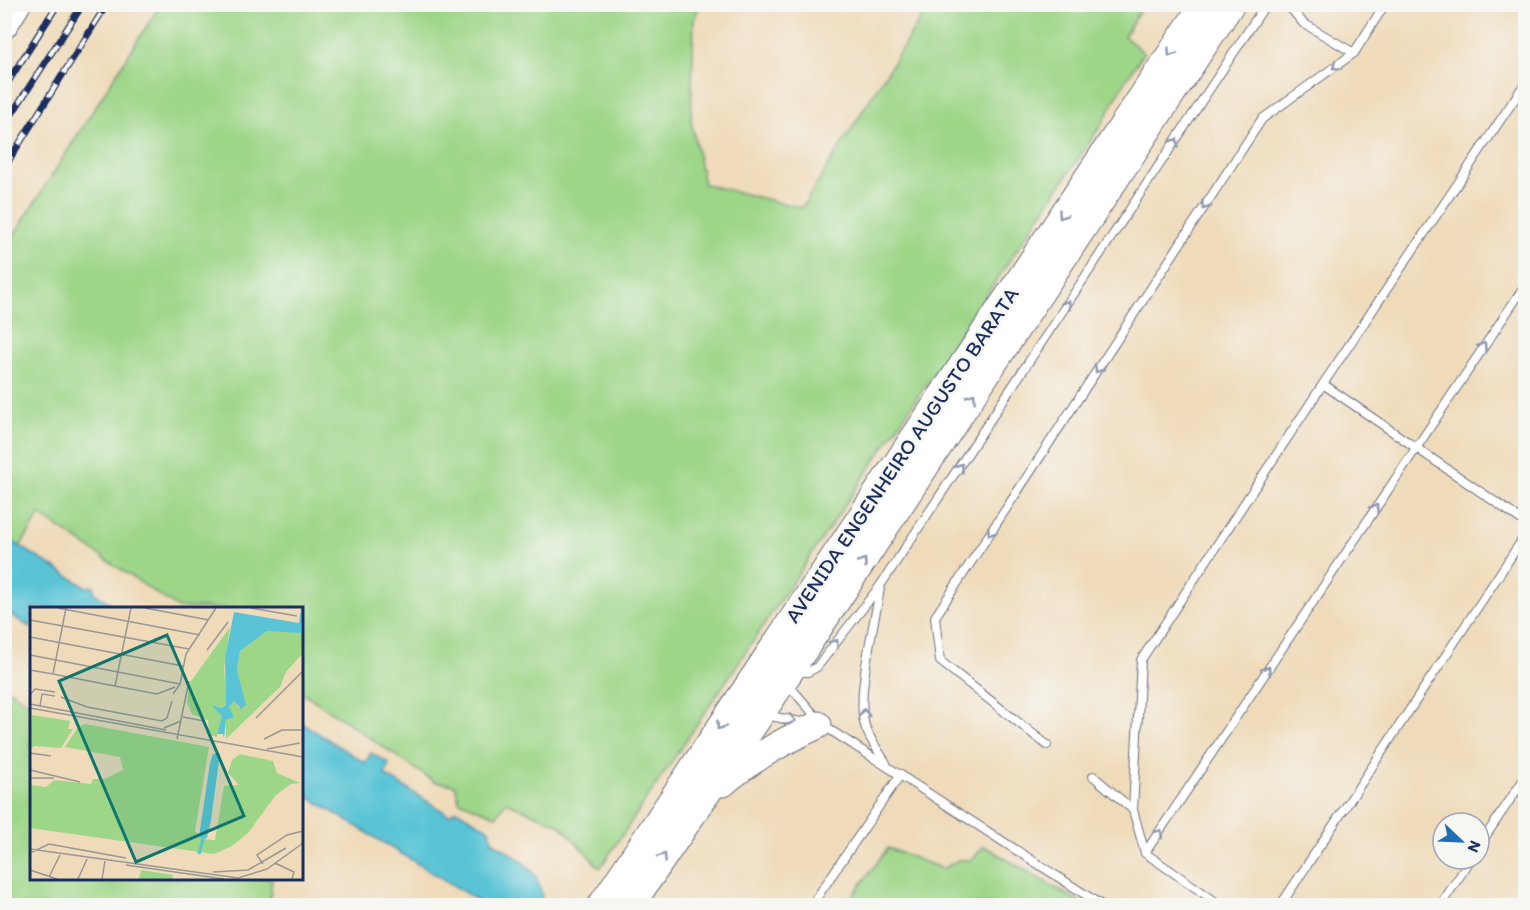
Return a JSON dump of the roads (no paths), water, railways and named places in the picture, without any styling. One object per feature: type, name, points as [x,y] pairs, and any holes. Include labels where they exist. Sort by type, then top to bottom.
[{"type":"main road","points":[[4,25],[17,4]]},
{"type":"main road","name":"AVENIDA ENGENHEIRO AUGUSTO BARATA","points":[[775,674],[1204,4]]},
{"type":"main road","name":"AVENIDA ENGENHEIRO AUGUSTO BARATA","points":[[601,906],[775,674],[1231,4]]},
{"type":"main road","name":"AVENIDA ENGENHEIRO AUGUSTO BARATA","points":[[630,906],[698,806],[750,708]]},
{"type":"main road","points":[[698,806],[745,765],[787,738],[821,726]]},
{"type":"lane","points":[[775,674],[808,672],[817,667],[880,586],[1266,4]]},
{"type":"lane","points":[[1287,4],[1303,23],[1354,53]]},
{"type":"lane","points":[[1047,745],[940,662],[935,617],[1262,119],[1354,53],[1383,7],[1390,4]]},
{"type":"lane","points":[[1222,906],[1145,853],[1133,810],[1141,660],[1526,82]]},
{"type":"lane","points":[[1145,853],[1526,284]]},
{"type":"lane","points":[[1323,384],[1526,523]]},
{"type":"lane","points":[[1280,906],[1526,534]]},
{"type":"lane","points":[[880,586],[863,708],[864,722],[870,737],[888,766]]},
{"type":"lane","points":[[775,674],[821,726]]},
{"type":"lane","points":[[750,708],[821,726],[901,774],[1103,906]]},
{"type":"lane","points":[[811,906],[901,774]]},
{"type":"lane","points":[[1093,776],[1133,810]]},
{"type":"lane","points":[[1491,828],[1526,776]]},
{"type":"lane","points":[[1440,906],[1463,871]]},
{"type":"water","points":[[5,537],[86,587],[94,586],[94,593],[116,607],[30,607],[30,627],[5,611]]},
{"type":"water","points":[[303,724],[365,763],[371,753],[389,763],[385,775],[449,815],[456,810],[489,829],[492,841],[528,866],[539,883],[542,905],[485,905],[303,794]]},
{"type":"railway","points":[[4,88],[58,4]]},
{"type":"railway","points":[[4,126],[83,4]]},
{"type":"railway","points":[[4,168],[107,4]]}]
